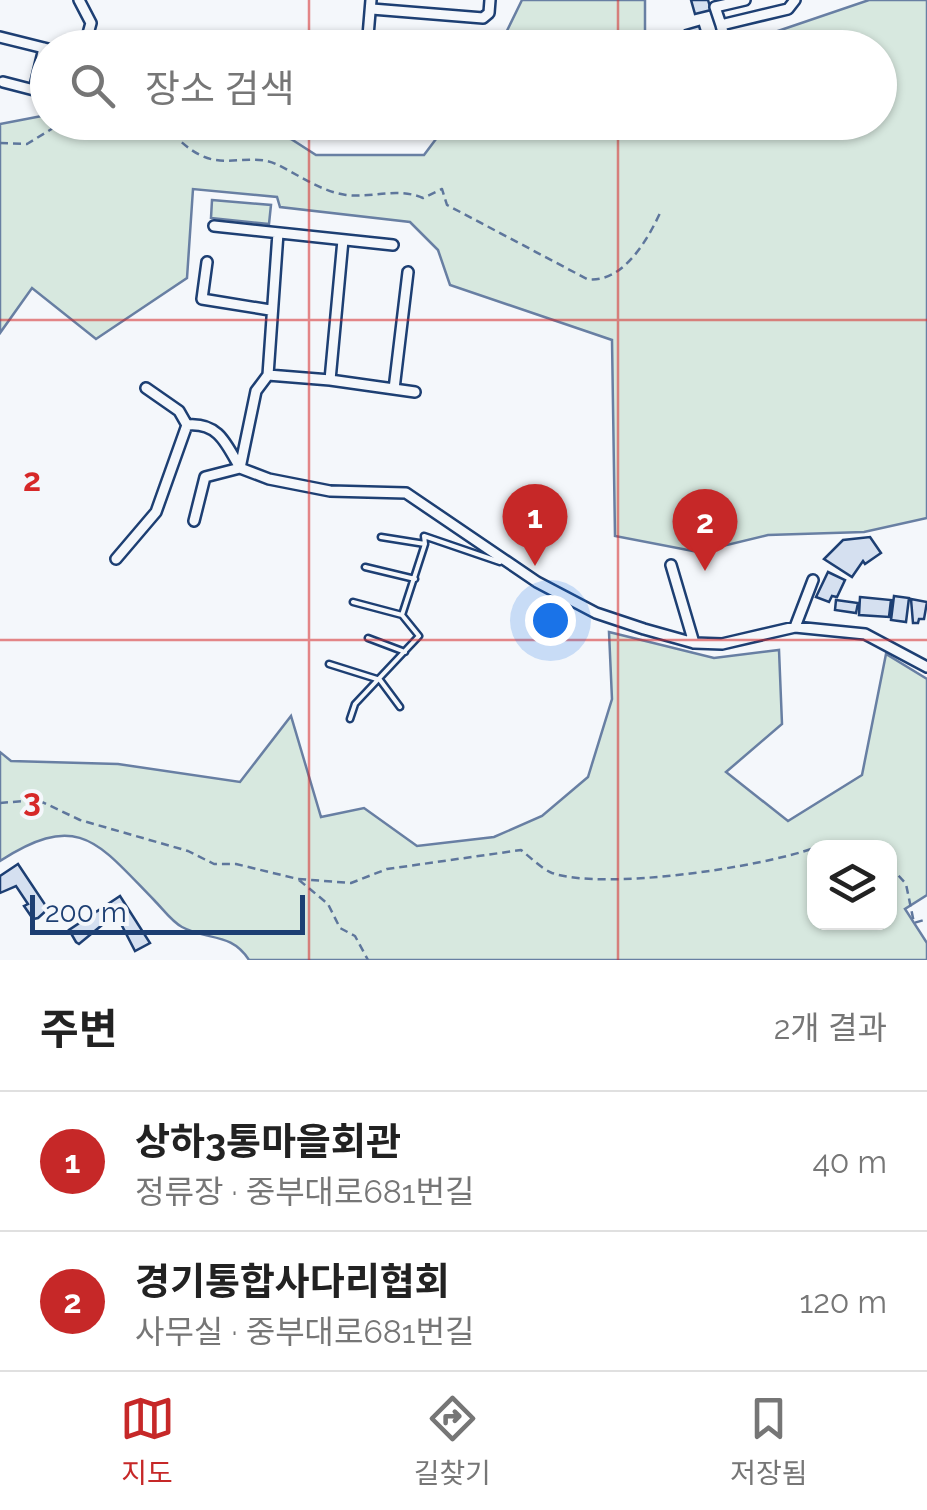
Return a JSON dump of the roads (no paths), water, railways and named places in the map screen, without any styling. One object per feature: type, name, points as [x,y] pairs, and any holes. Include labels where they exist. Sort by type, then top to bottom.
[{"type":"street","points":[[79,0],[90,23],[88,30]]},
{"type":"street","points":[[369,30],[371,5],[483,18],[489,13],[490,0]]},
{"type":"street","points":[[723,30],[715,7],[744,0]]},
{"type":"street","points":[[721,25],[788,9],[795,0]]},
{"type":"street","points":[[0,37],[30,45]]},
{"type":"street","points":[[3,82],[30,89]]},
{"type":"street","points":[[214,226],[393,245]]},
{"type":"street","points":[[240,468],[256,391],[268,375],[278,233]]},
{"type":"street","points":[[330,380],[344,240]]},
{"type":"street","points":[[206,262],[202,299],[270,310]]},
{"type":"street","points":[[394,389],[408,272]]},
{"type":"street","points":[[268,375],[414,392]]},
{"type":"street","points":[[116,559],[156,512],[187,425],[180,412],[146,388]]},
{"type":"street","points":[[187,425],[204,424],[222,435],[240,468]]},
{"type":"street","points":[[194,522],[205,477],[240,468],[269,479],[330,491],[406,492],[511,564],[596,613],[694,643],[722,644],[796,628],[865,634],[927,666]]},
{"type":"street","points":[[671,565],[694,643]]},
{"type":"street","points":[[796,628],[812,580]]},
{"type":"lane","points":[[402,615],[426,544],[424,536],[511,564]]},
{"type":"lane","points":[[381,537],[426,544]]},
{"type":"lane","points":[[365,567],[415,578]]},
{"type":"lane","points":[[350,720],[355,704],[419,636],[402,615],[353,602]]},
{"type":"lane","points":[[368,638],[404,652]]},
{"type":"lane","points":[[330,664],[380,680],[400,707]]},
{"type":"place","name":"상하3통마을회관","points":[[535,566]]},
{"type":"place","name":"경기통합사다리협회","points":[[705,571]]}]
